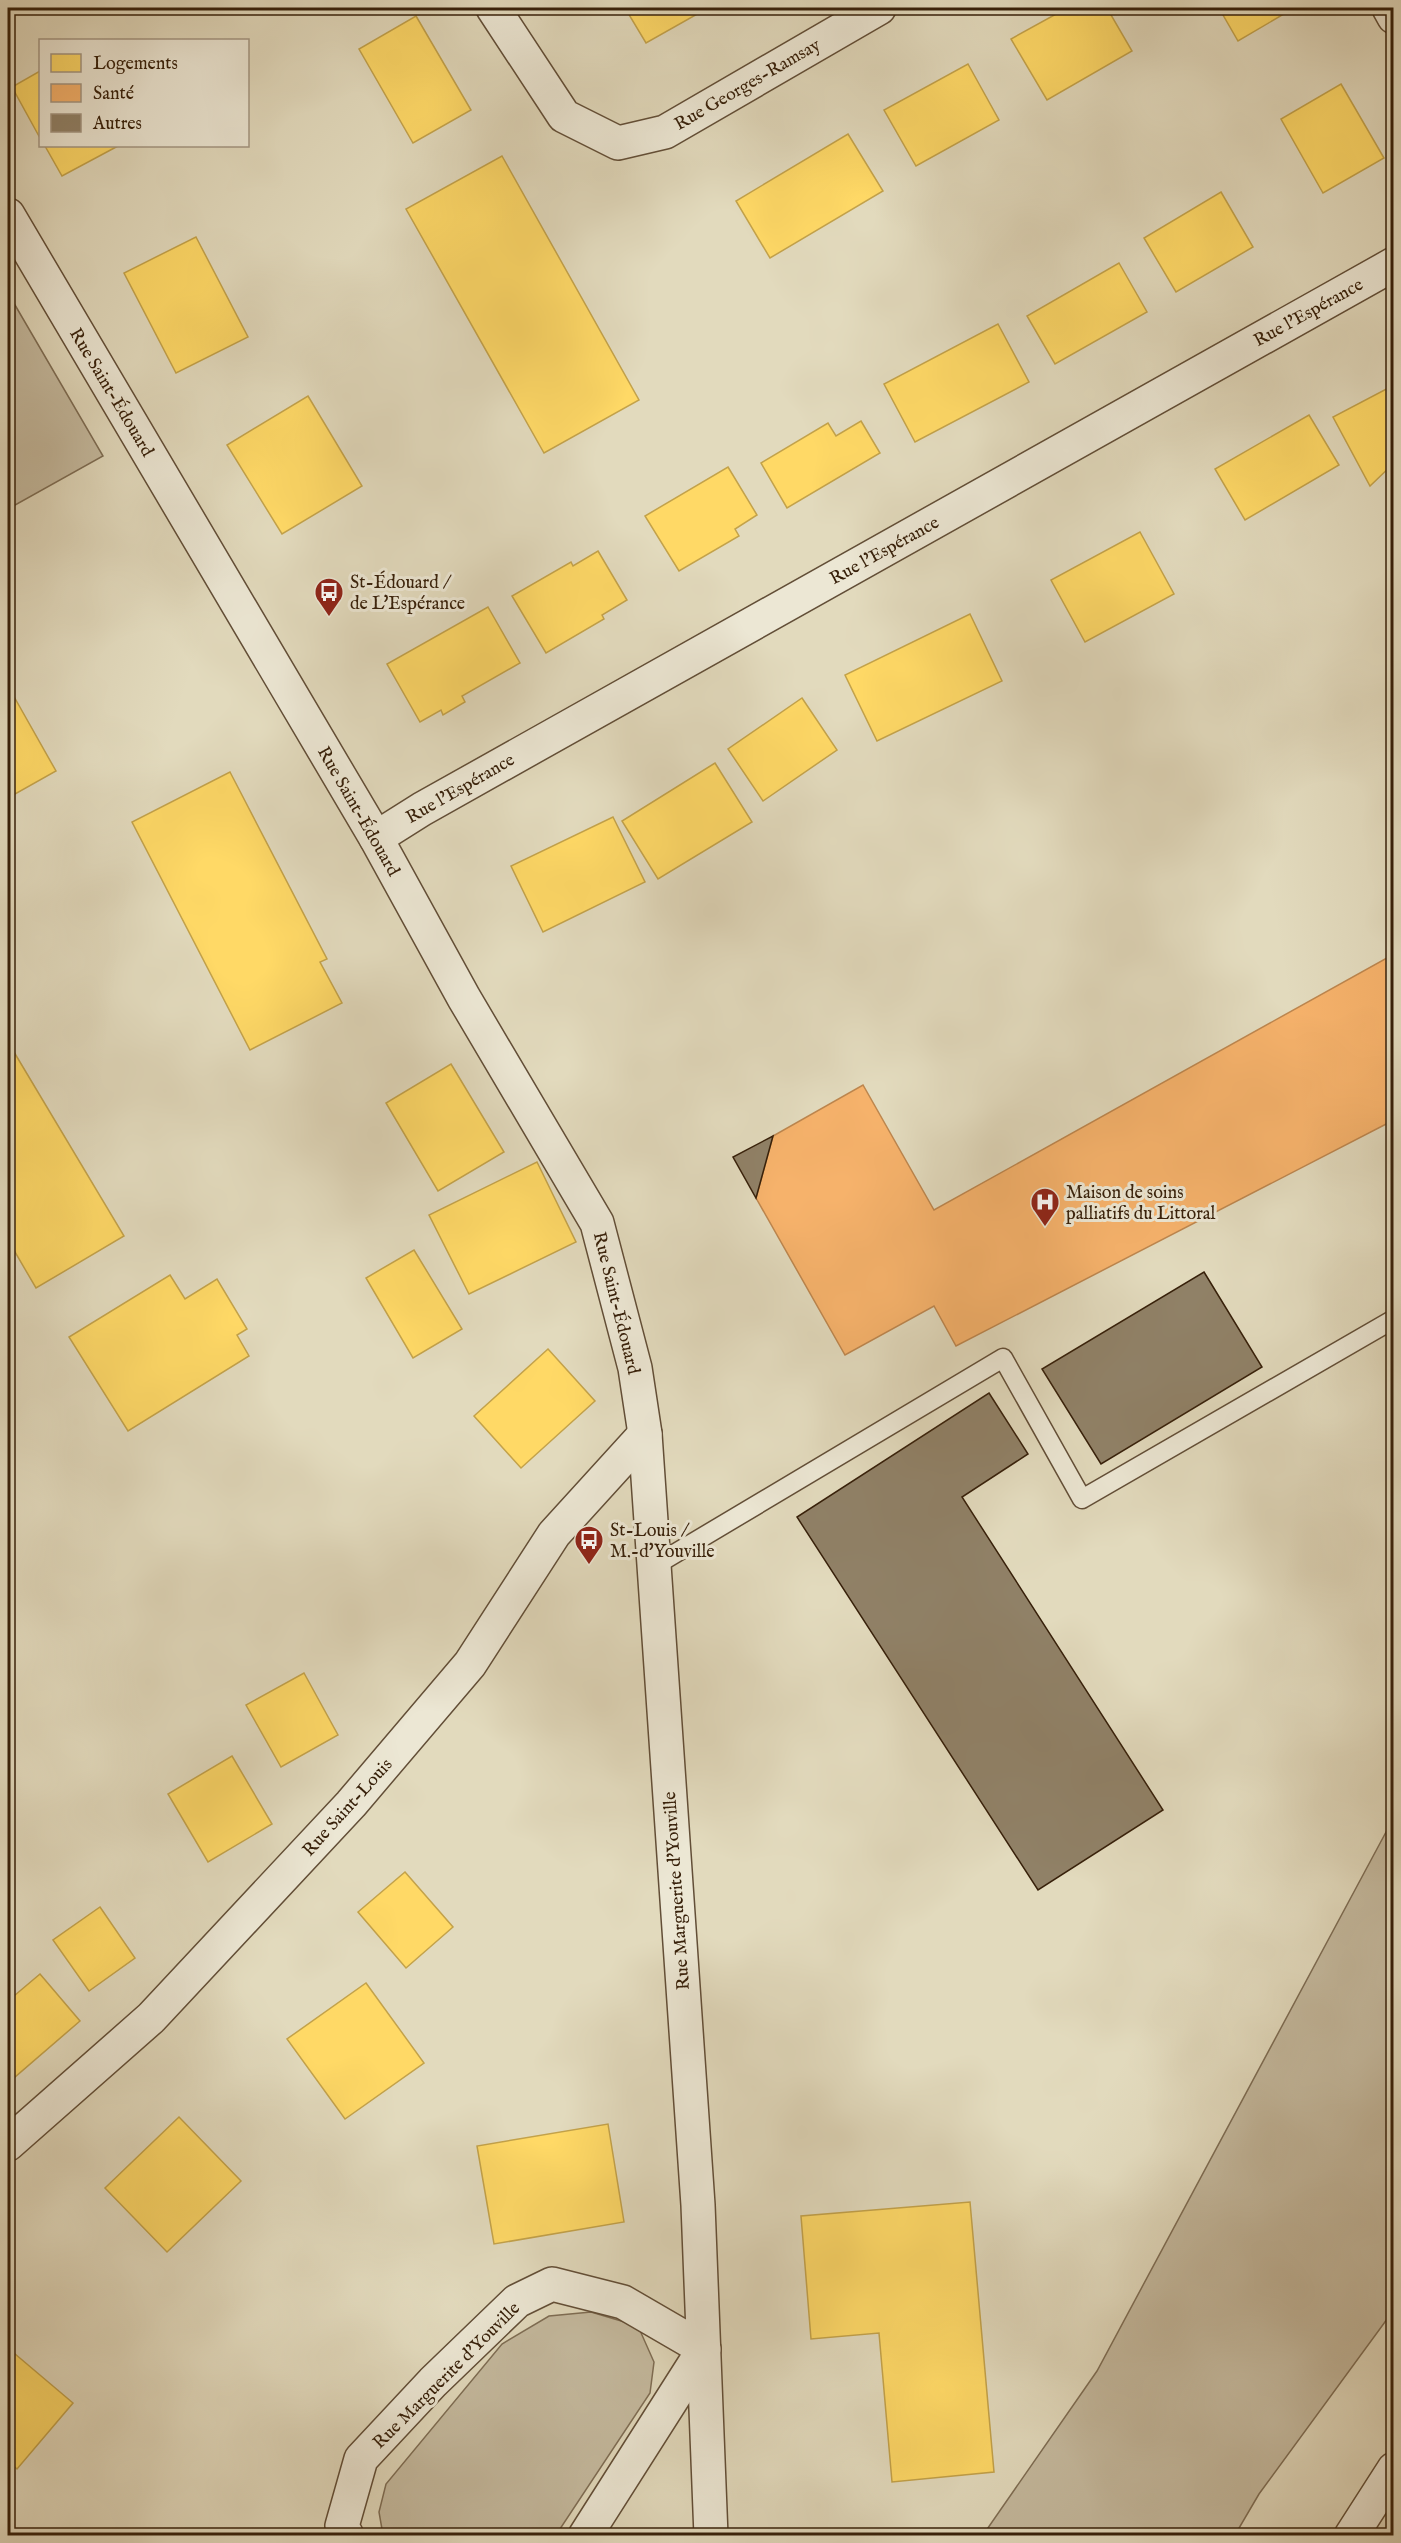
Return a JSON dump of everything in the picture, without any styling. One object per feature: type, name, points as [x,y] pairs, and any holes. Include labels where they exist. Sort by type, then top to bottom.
[{"type":"street","name":"Rue Georges-Ramsay","points":[[493,8],[564,116],[618,143],[665,132],[879,8]]},
{"type":"street","points":[[1389,8],[1394,16]]},
{"type":"street","name":"Rue Saint-Édouard","points":[[8,215],[376,838],[464,998],[597,1223],[635,1368],[645,1434]]},
{"type":"street","name":"Rue l'Espérance","points":[[376,838],[422,809],[1394,264]]},
{"type":"street","name":"Rue Marguerite d'Youville","points":[[645,1434],[698,2205],[711,2535]]},
{"type":"street","name":"Rue Saint-Louis","points":[[8,2144],[151,2018],[351,1804],[470,1664],[554,1534],[645,1434]]},
{"type":"street","name":"Rue Marguerite d'Youville","points":[[347,2535],[342,2526],[361,2459],[433,2382],[517,2301],[552,2284],[623,2302],[704,2349]]},
{"type":"street","points":[[585,2535],[704,2349]]},
{"type":"street","points":[[1350,2535],[1394,2469]]},
{"type":"lane","points":[[654,1566],[1003,1358],[1082,1500],[1394,1319]]},
{"type":"shaded area","points":[[8,293],[103,456],[8,509]]},
{"type":"shaded area","points":[[1393,1819],[1393,2311],[1259,2494],[1235,2535],[983,2535],[1097,2371]]},
{"type":"shaded area","points":[[591,2312],[638,2326],[654,2362],[650,2393],[556,2535],[383,2535],[379,2512],[386,2484],[502,2344],[549,2316]]},
{"type":"building: Logements","points":[[625,8],[708,8],[646,43]]},
{"type":"building: Logements","points":[[1067,8],[1107,8],[1132,51],[1047,100],[1011,39]]},
{"type":"building: Logements","points":[[1219,8],[1287,8],[1289,11],[1238,41]]},
{"type":"building: Logements","points":[[416,16],[471,110],[413,143],[359,49]]},
{"type":"building: Logements","points":[[968,64],[999,120],[916,166],[884,110]]},
{"type":"building: Logements","points":[[39,72],[39,136],[12,87]]},
{"type":"building: Logements","points":[[1341,84],[1384,158],[1323,193],[1281,119]]},
{"type":"building: Logements","points":[[848,134],[883,191],[770,258],[736,201]]},
{"type":"building: Logements","points":[[46,147],[116,147],[62,176]]},
{"type":"building: Logements","points":[[502,156],[639,400],[544,453],[406,209]]},
{"type":"building: Logements","points":[[1221,192],[1253,247],[1176,292],[1144,238]]},
{"type":"building: Logements","points":[[196,237],[248,337],[176,373],[124,273]]},
{"type":"building: Logements","points":[[1119,263],[1147,312],[1055,364],[1027,316]]},
{"type":"building: Logements","points":[[998,324],[1029,382],[915,442],[884,384]]},
{"type":"building: Logements","points":[[1394,385],[1394,463],[1370,486],[1333,417]]},
{"type":"building: Logements","points":[[308,396],[362,486],[282,534],[227,445]]},
{"type":"building: Logements","points":[[1309,415],[1339,465],[1245,520],[1215,469]]},
{"type":"building: Logements","points":[[861,421],[880,453],[787,508],[761,463],[828,423],[836,436]]},
{"type":"building: Logements","points":[[728,467],[757,515],[735,529],[739,536],[679,571],[645,516]]},
{"type":"building: Logements","points":[[1140,532],[1174,594],[1085,642],[1051,580]]},
{"type":"building: Logements","points":[[598,551],[627,600],[602,615],[604,619],[546,653],[512,596],[571,562],[573,566]]},
{"type":"building: Logements","points":[[488,607],[520,663],[462,696],[465,702],[443,715],[441,710],[420,722],[387,664]]},
{"type":"building: Logements","points":[[970,614],[1002,681],[877,741],[845,675]]},
{"type":"building: Logements","points":[[8,686],[56,771],[8,798]]},
{"type":"building: Logements","points":[[802,698],[837,750],[763,801],[728,749]]},
{"type":"building: Logements","points":[[715,763],[752,822],[658,879],[622,821]]},
{"type":"building: Logements","points":[[230,772],[327,959],[320,962],[342,1003],[250,1050],[132,822]]},
{"type":"building: Logements","points":[[613,817],[645,882],[543,932],[511,866]]},
{"type":"building: Logements","points":[[8,1042],[124,1236],[36,1288],[8,1240]]},
{"type":"building: Logements","points":[[451,1064],[504,1152],[438,1191],[386,1103]]},
{"type":"building: Logements","points":[[537,1162],[576,1242],[469,1294],[429,1215]]},
{"type":"building: Logements","points":[[414,1250],[462,1329],[413,1358],[366,1278]]},
{"type":"building: Logements","points":[[170,1275],[185,1299],[217,1279],[247,1329],[237,1335],[249,1356],[128,1431],[69,1337]]},
{"type":"building: Logements","points":[[548,1349],[595,1401],[521,1468],[474,1416]]},
{"type":"building: Logements","points":[[304,1673],[338,1735],[281,1767],[246,1705]]},
{"type":"building: Logements","points":[[232,1756],[272,1824],[208,1862],[168,1794]]},
{"type":"building: Logements","points":[[405,1872],[453,1927],[406,1968],[358,1912]]},
{"type":"building: Logements","points":[[100,1907],[135,1958],[89,1991],[53,1940]]},
{"type":"building: Logements","points":[[40,1974],[80,2021],[8,2083],[8,2001]]},
{"type":"building: Logements","points":[[366,1983],[424,2063],[345,2119],[287,2039]]},
{"type":"building: Logements","points":[[179,2117],[241,2181],[167,2252],[105,2188]]},
{"type":"building: Logements","points":[[608,2124],[624,2222],[494,2244],[477,2146]]},
{"type":"building: Logements","points":[[970,2202],[994,2472],[892,2482],[879,2333],[811,2339],[801,2216]]},
{"type":"building: Logements","points":[[8,2348],[73,2403],[17,2469],[8,2461]]},
{"type":"building: Santé","points":[[1394,954],[1394,1120],[956,1346],[934,1306],[845,1355],[756,1198],[773,1136],[863,1085],[934,1210]]},
{"type":"building: Autres","points":[[773,1136],[756,1198],[733,1157]]},
{"type":"building: Autres","points":[[1204,1272],[1262,1367],[1101,1464],[1042,1369]]},
{"type":"building: Autres","points":[[989,1393],[1028,1454],[962,1497],[1163,1810],[1038,1890],[797,1517]]},
{"type":"place","name":"St-Édouard / de L'Espérance","points":[[329,618]]},
{"type":"place","name":"Maison de soins palliatifs du Littoral","points":[[1045,1228]]},
{"type":"place","name":"St-Louis / M.-d'Youville","points":[[589,1566]]}]
